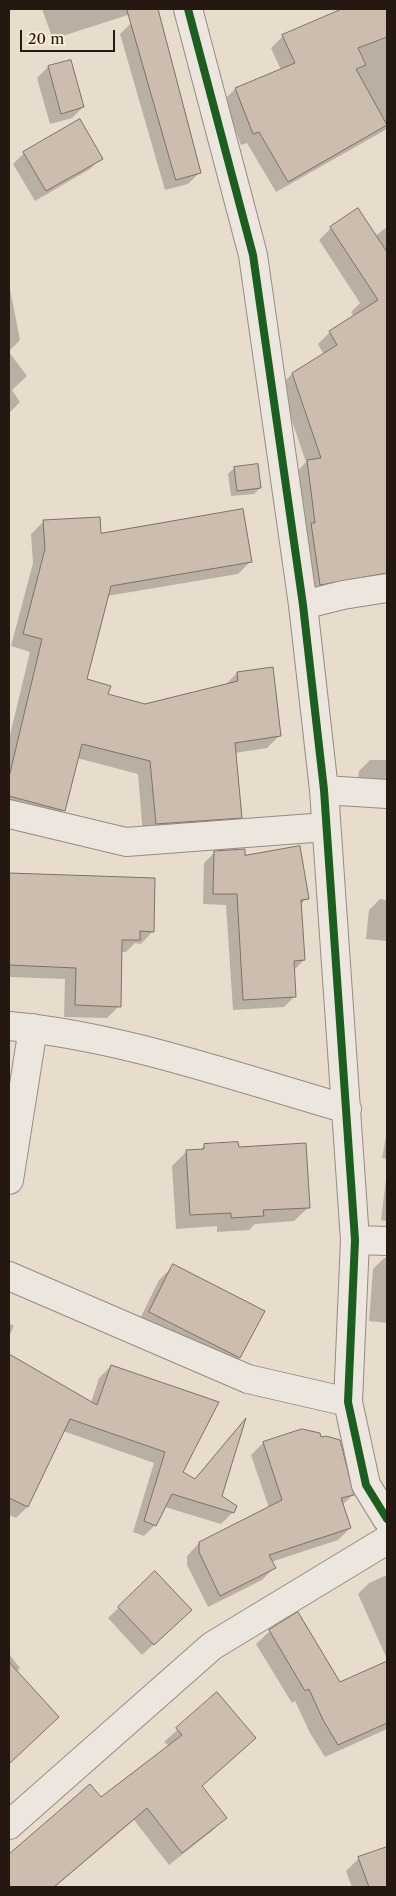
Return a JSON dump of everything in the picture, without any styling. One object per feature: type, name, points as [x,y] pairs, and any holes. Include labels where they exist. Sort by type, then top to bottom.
[{"type":"street","points":[[188,9],[253,254],[304,605],[324,790],[355,1240],[348,1402],[366,1485],[387,1519]]},
{"type":"street","points":[[304,605],[343,595],[387,588]]},
{"type":"street","points":[[324,790],[387,794]]},
{"type":"street","points":[[9,814],[126,842],[326,827]]},
{"type":"street","points":[[9,1180],[21,1027],[116,1043],[347,1109]]},
{"type":"street","points":[[355,1240],[387,1241]]},
{"type":"street","points":[[9,1276],[248,1379],[348,1402]]},
{"type":"street","points":[[9,1825],[212,1646],[387,1540]]},
{"type":"building","points":[[127,9],[158,9],[201,173],[176,180]]},
{"type":"building","points":[[342,9],[387,9],[387,37],[358,48],[366,65],[356,69],[387,125],[288,182],[259,132],[253,134],[235,88],[295,63],[282,35]]},
{"type":"building","points":[[71,60],[84,107],[61,114],[48,66]]},
{"type":"building","points":[[80,119],[103,159],[46,191],[23,152]]},
{"type":"building","points":[[358,208],[387,252],[387,573],[320,585],[311,523],[315,523],[307,460],[321,458],[292,373],[337,345],[329,331],[378,300],[330,227]]},
{"type":"building","points":[[258,464],[261,488],[237,491],[234,467]]},
{"type":"building","points":[[243,509],[252,562],[111,586],[87,679],[111,686],[108,694],[145,704],[238,681],[237,672],[273,667],[281,736],[235,743],[242,818],[156,824],[150,761],[82,744],[65,811],[9,796],[9,777],[42,639],[23,634],[45,549],[43,520],[100,517],[101,533]]},
{"type":"building","points":[[300,846],[309,899],[301,900],[305,960],[294,961],[296,997],[243,1000],[237,894],[213,894],[214,851],[245,849],[245,855]]},
{"type":"building","points":[[9,873],[155,878],[154,932],[140,931],[140,940],[122,940],[121,1007],[75,1005],[76,968],[9,965]]},
{"type":"building","points":[[238,1142],[239,1147],[306,1143],[310,1208],[263,1210],[264,1216],[231,1218],[231,1213],[190,1215],[186,1150],[204,1149],[204,1144]]},
{"type":"building","points":[[173,1264],[265,1311],[240,1358],[149,1312]]},
{"type":"building","points":[[9,1354],[97,1405],[111,1365],[219,1402],[183,1472],[195,1479],[246,1418],[222,1496],[237,1506],[234,1513],[172,1494],[156,1526],[144,1521],[165,1452],[70,1419],[28,1507],[9,1498]]},
{"type":"building","points":[[302,1429],[320,1433],[321,1437],[326,1436],[340,1440],[354,1495],[341,1498],[351,1528],[269,1555],[276,1568],[220,1596],[199,1552],[199,1542],[282,1500],[263,1442]]},
{"type":"building","points":[[155,1571],[192,1610],[154,1645],[118,1607]]},
{"type":"building","points":[[298,1612],[340,1682],[387,1661],[387,1723],[338,1745],[323,1720],[309,1689],[305,1691],[269,1630]]},
{"type":"building","points":[[9,1662],[59,1717],[9,1764]]},
{"type":"building","points":[[217,1692],[256,1738],[202,1786],[227,1818],[182,1853],[147,1808],[54,1887],[9,1887],[9,1854],[90,1784],[101,1797],[182,1735],[176,1728]]},
{"type":"building","points":[[387,1847],[387,1887],[369,1887],[358,1857]]},
{"type":"cycle path","points":[[188,9],[253,255],[303,605],[324,790],[355,1240],[348,1402],[366,1485],[387,1519]]}]
